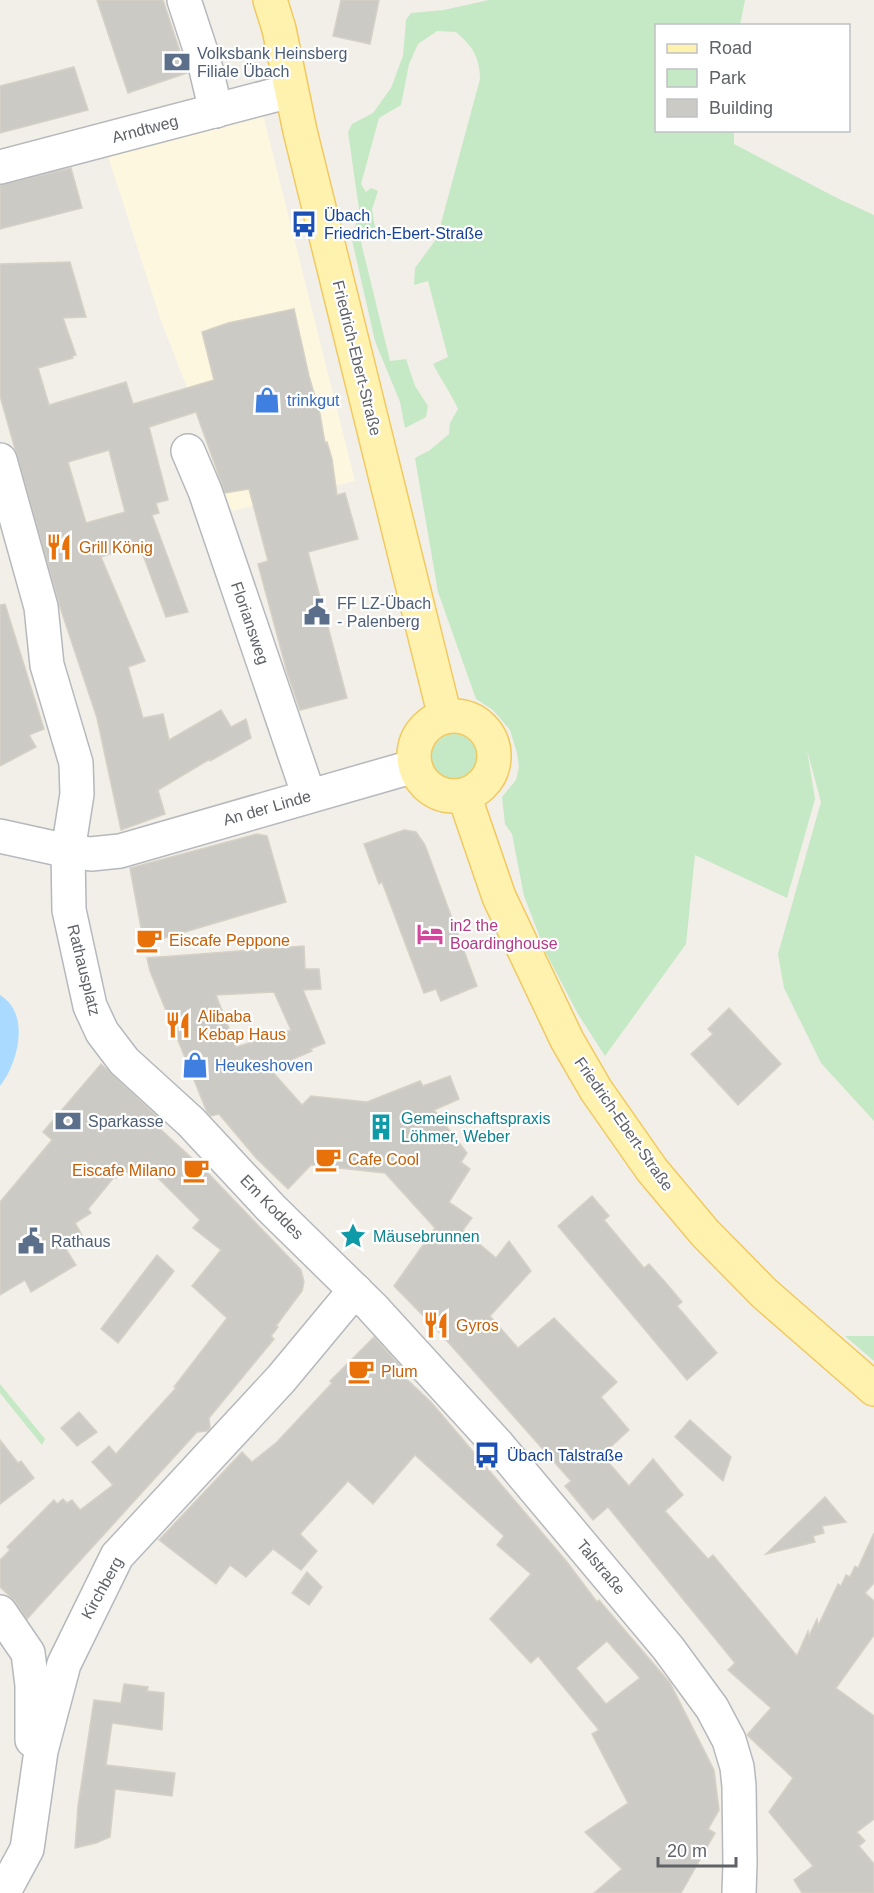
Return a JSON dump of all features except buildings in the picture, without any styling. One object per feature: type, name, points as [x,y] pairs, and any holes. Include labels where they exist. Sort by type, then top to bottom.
[{"type":"main road","name":"Friedrich-Ebert-Straße","points":[[270,0],[279,29],[291,92],[445,717]]},
{"type":"main road","points":[[445,717],[460,717],[475,722],[486,733],[493,747],[494,762],[489,777],[478,789],[464,795],[448,796],[434,791],[422,781],[415,766],[414,751],[420,736],[430,724],[445,717]]},
{"type":"main road","name":"Friedrich-Ebert-Straße","points":[[464,795],[499,897],[567,1041],[602,1099],[652,1170],[705,1233],[764,1293],[874,1389]]},
{"type":"street","points":[[184,0],[204,61],[216,111]]},
{"type":"street","name":"Arndtweg","points":[[0,166],[291,92]]},
{"type":"street","name":"Floriansweg","points":[[188,451],[205,490],[309,796]]},
{"type":"street","name":"Rathausplatz","points":[[0,460],[41,607],[46,665],[68,730],[76,763],[77,794],[68,851],[69,910],[90,1006],[102,1032],[124,1061],[191,1122]]},
{"type":"street","name":"An der Linde","points":[[68,851],[91,854],[120,851],[415,766]]},
{"type":"street","points":[[0,836],[68,851]]},
{"type":"street","name":"Em Koddes","points":[[191,1122],[271,1208],[355,1290]]},
{"type":"street","name":"Kirchberg","points":[[5,1889],[27,1849],[41,1752],[64,1664],[117,1556],[281,1379],[355,1290]]},
{"type":"street","name":"Talstraße","points":[[355,1290],[525,1476],[661,1639],[712,1708],[729,1740],[737,1767],[740,1842],[739,1893]]},
{"type":"street","points":[[0,1612],[28,1653],[32,1685],[32,1746],[41,1752]]},
{"type":"shaded area","points":[[262,111],[355,481],[232,511],[161,321],[107,153]]},
{"type":"green space","points":[[489,0],[745,0],[740,24],[655,24],[655,132],[734,132],[734,144],[874,215],[874,1121],[821,1063],[784,988],[778,954],[821,802],[807,750],[815,799],[787,898],[695,855],[686,944],[605,1056],[578,1014],[546,953],[524,896],[512,834],[505,824],[502,797],[516,780],[519,767],[517,753],[510,730],[493,710],[476,699],[438,592],[415,458],[430,450],[449,434],[450,423],[458,409],[433,364],[448,357],[428,281],[414,285],[415,268],[437,238],[480,79],[474,52],[456,32],[437,31],[418,44],[409,64],[401,105],[379,118],[361,184],[366,192],[371,188],[378,191],[372,209],[376,234],[360,238],[390,361],[406,359],[415,386],[428,406],[426,417],[405,428],[400,402],[375,341],[352,240],[359,209],[348,132],[352,124],[373,113],[391,88],[403,56],[406,20],[411,13],[444,10]]},
{"type":"green space","points":[[456,733],[470,737],[478,745],[482,759],[478,773],[470,781],[456,785],[442,781],[434,773],[430,759],[434,745],[442,737]]},
{"type":"green space","points":[[845,1336],[874,1336],[874,1361]]},
{"type":"green space","points":[[0,1384],[45,1439],[42,1445],[0,1393]]},
{"type":"water","points":[[0,995],[10,1003],[16,1014],[18,1039],[12,1065],[0,1086]]},
{"type":"place","name":"Volksbank Heinsberg Filiale Übach","points":[[177,62]]},
{"type":"place","name":"Übach Friedrich-Ebert-Straße","points":[[304,224]]},
{"type":"place","name":"trinkgut","points":[[267,400]]},
{"type":"place","name":"Grill König","points":[[59,547]]},
{"type":"place","name":"FF LZ-Übach - Palenberg","points":[[317,612]]},
{"type":"place","name":"in2 the Boardinghouse","points":[[430,934]]},
{"type":"place","name":"Eiscafe Peppone","points":[[149,940]]},
{"type":"place","name":"Alibaba Kebap Haus","points":[[178,1025]]},
{"type":"place","name":"Heukeshoven","points":[[195,1065]]},
{"type":"place","name":"Sparkasse","points":[[68,1121]]},
{"type":"place","name":"Gemeinschaftspraxis Löhmer, Weber","points":[[381,1127]]},
{"type":"place","name":"Cafe Cool","points":[[328,1159]]},
{"type":"place","name":"Eiscafe Milano","points":[[196,1170]]},
{"type":"place","name":"Mäusebrunnen","points":[[353,1236]]},
{"type":"place","name":"Rathaus","points":[[31,1241]]},
{"type":"place","name":"Gyros","points":[[436,1325]]},
{"type":"place","name":"Plum","points":[[361,1371]]},
{"type":"place","name":"Übach Talstraße","points":[[487,1455]]}]
